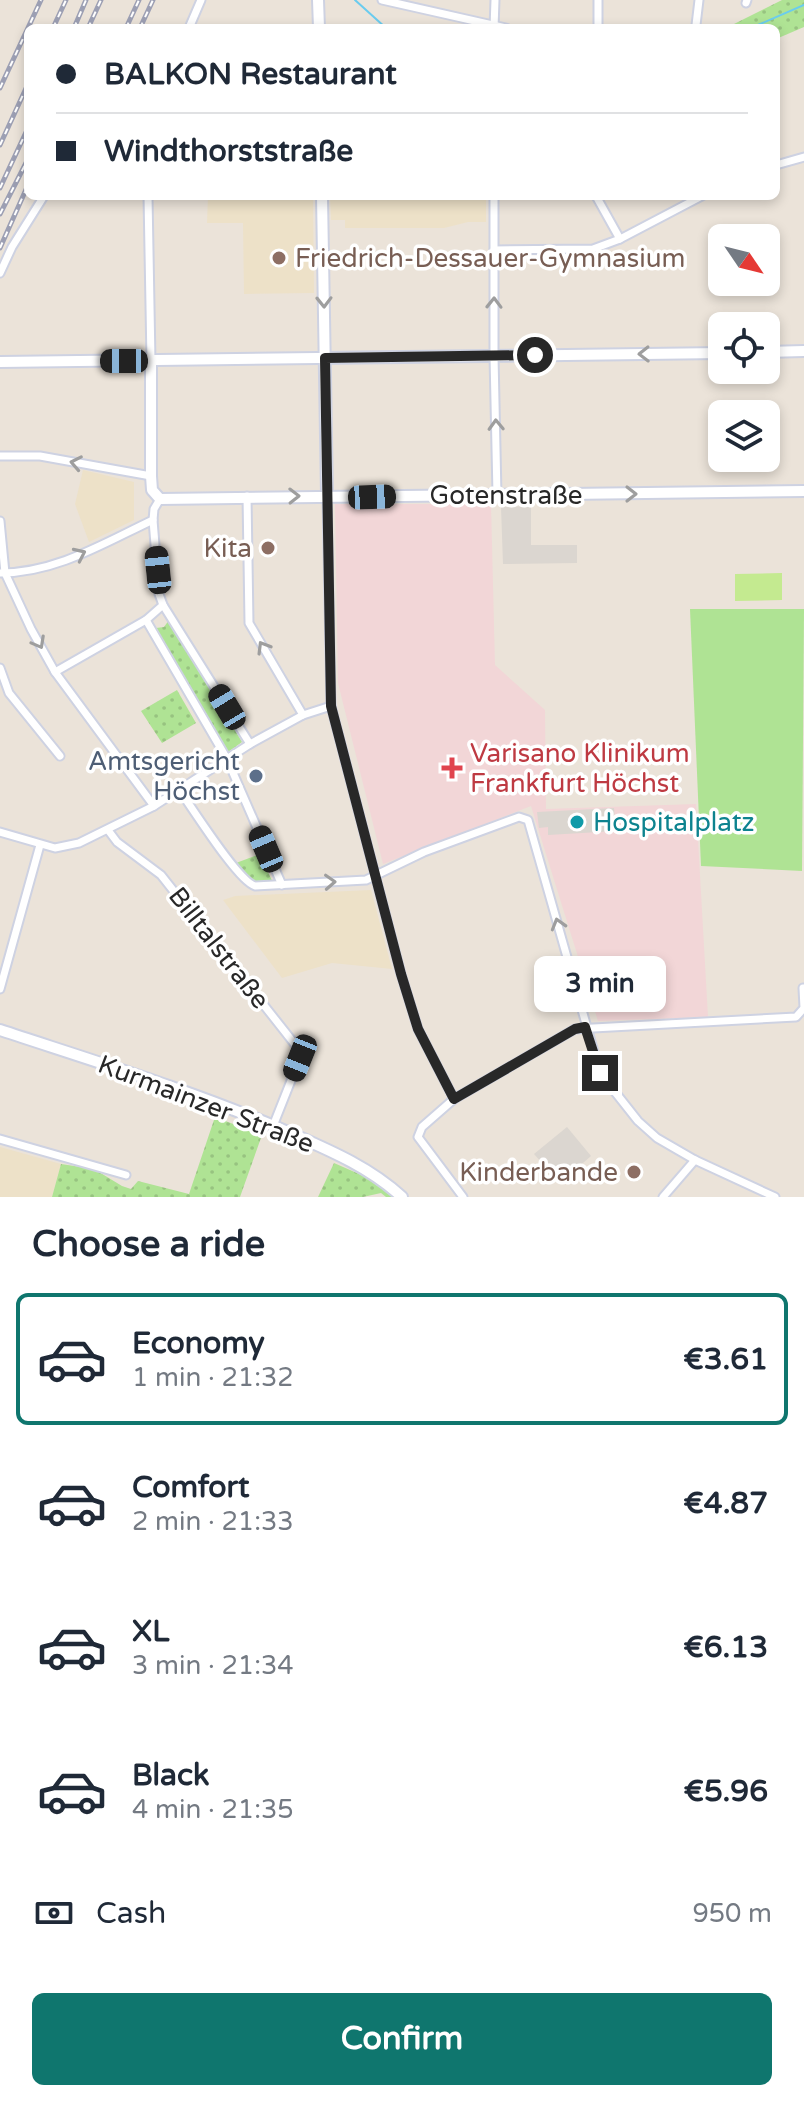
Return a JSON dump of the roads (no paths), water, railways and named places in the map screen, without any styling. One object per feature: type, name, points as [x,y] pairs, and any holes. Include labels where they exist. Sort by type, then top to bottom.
[{"type":"main road","points":[[318,0],[319,24]]},
{"type":"main road","points":[[322,200],[327,496]]},
{"type":"main road","points":[[780,352],[804,351]]},
{"type":"main road","points":[[0,362],[708,353]]},
{"type":"main road","points":[[151,361],[151,476],[152,490],[160,499]]},
{"type":"main road","name":"Gotenstraße","points":[[160,499],[804,491]]},
{"type":"main road","name":"Kurmainzer Straße","points":[[0,1030],[127,1072],[273,1126],[363,1167],[402,1197]]},
{"type":"street","points":[[191,24],[201,0]]},
{"type":"street","points":[[382,0],[482,24]]},
{"type":"street","points":[[494,24],[495,0]]},
{"type":"street","points":[[598,0],[598,24]]},
{"type":"street","points":[[696,24],[699,0]]},
{"type":"street","points":[[780,164],[804,157]]},
{"type":"street","points":[[0,273],[41,200]]},
{"type":"street","points":[[148,200],[151,361]]},
{"type":"street","points":[[494,200],[497,495]]},
{"type":"street","points":[[598,200],[620,239]]},
{"type":"street","points":[[494,250],[593,249],[620,239],[694,200]]},
{"type":"street","points":[[0,456],[40,456],[151,476]]},
{"type":"street","points":[[247,496],[249,623],[303,715]]},
{"type":"street","points":[[327,496],[331,706],[418,1029],[454,1099]]},
{"type":"street","points":[[160,499],[154,509],[153,520],[159,594],[163,605],[250,744]]},
{"type":"street","points":[[2,573],[19,573],[58,565],[153,520]]},
{"type":"street","points":[[0,521],[2,573],[55,672],[154,806]]},
{"type":"street","points":[[55,672],[146,620],[163,605]]},
{"type":"street","points":[[146,620],[227,759],[282,885]]},
{"type":"street","points":[[0,668],[4,693],[60,756]]},
{"type":"street","points":[[0,832],[40,845],[55,848],[67,846],[108,830],[154,806],[250,744],[303,715],[331,706]]},
{"type":"street","points":[[180,791],[248,884],[255,886],[366,880],[424,852],[519,817],[528,820],[600,1073],[638,1121],[657,1138],[695,1160],[775,1197]]},
{"type":"street","name":"Billtalstraße","points":[[108,830],[117,842],[161,875],[297,1047],[300,1058],[273,1126]]},
{"type":"street","points":[[0,989],[40,845]]},
{"type":"street","points":[[463,1197],[418,1137],[422,1127],[454,1099],[575,1029],[796,1017],[804,1008],[803,988]]},
{"type":"street","points":[[0,1139],[126,1175]]},
{"type":"street","points":[[663,1197],[695,1160]]},
{"type":"waterway","points":[[355,0],[382,24]]},
{"type":"waterway","points":[[760,24],[804,5]]},
{"type":"railway","points":[[30,24],[41,0]]},
{"type":"railway","points":[[55,24],[66,0]]},
{"type":"railway","points":[[76,24],[86,0]]},
{"type":"railway","points":[[90,24],[101,0]]},
{"type":"railway","points":[[128,24],[139,0]]},
{"type":"railway","points":[[142,24],[153,0]]},
{"type":"railway","points":[[0,88],[24,36]]},
{"type":"railway","points":[[0,145],[24,93]]},
{"type":"railway","points":[[0,188],[24,137]]},
{"type":"railway","points":[[0,214],[24,167]]},
{"type":"railway","points":[[0,248],[24,194]]},
{"type":"place","name":"Friedrich-Dessauer-Gymnasium","points":[[279,258]]},
{"type":"place","name":"Kita","points":[[268,548]]},
{"type":"place","name":"Varisano Klinikum Frankfurt Höchst","points":[[452,768]]},
{"type":"place","name":"Amtsgericht Höchst","points":[[256,776]]},
{"type":"place","name":"Hospitalplatz","points":[[577,822]]},
{"type":"place","name":"Kinderbande","points":[[634,1172]]}]
